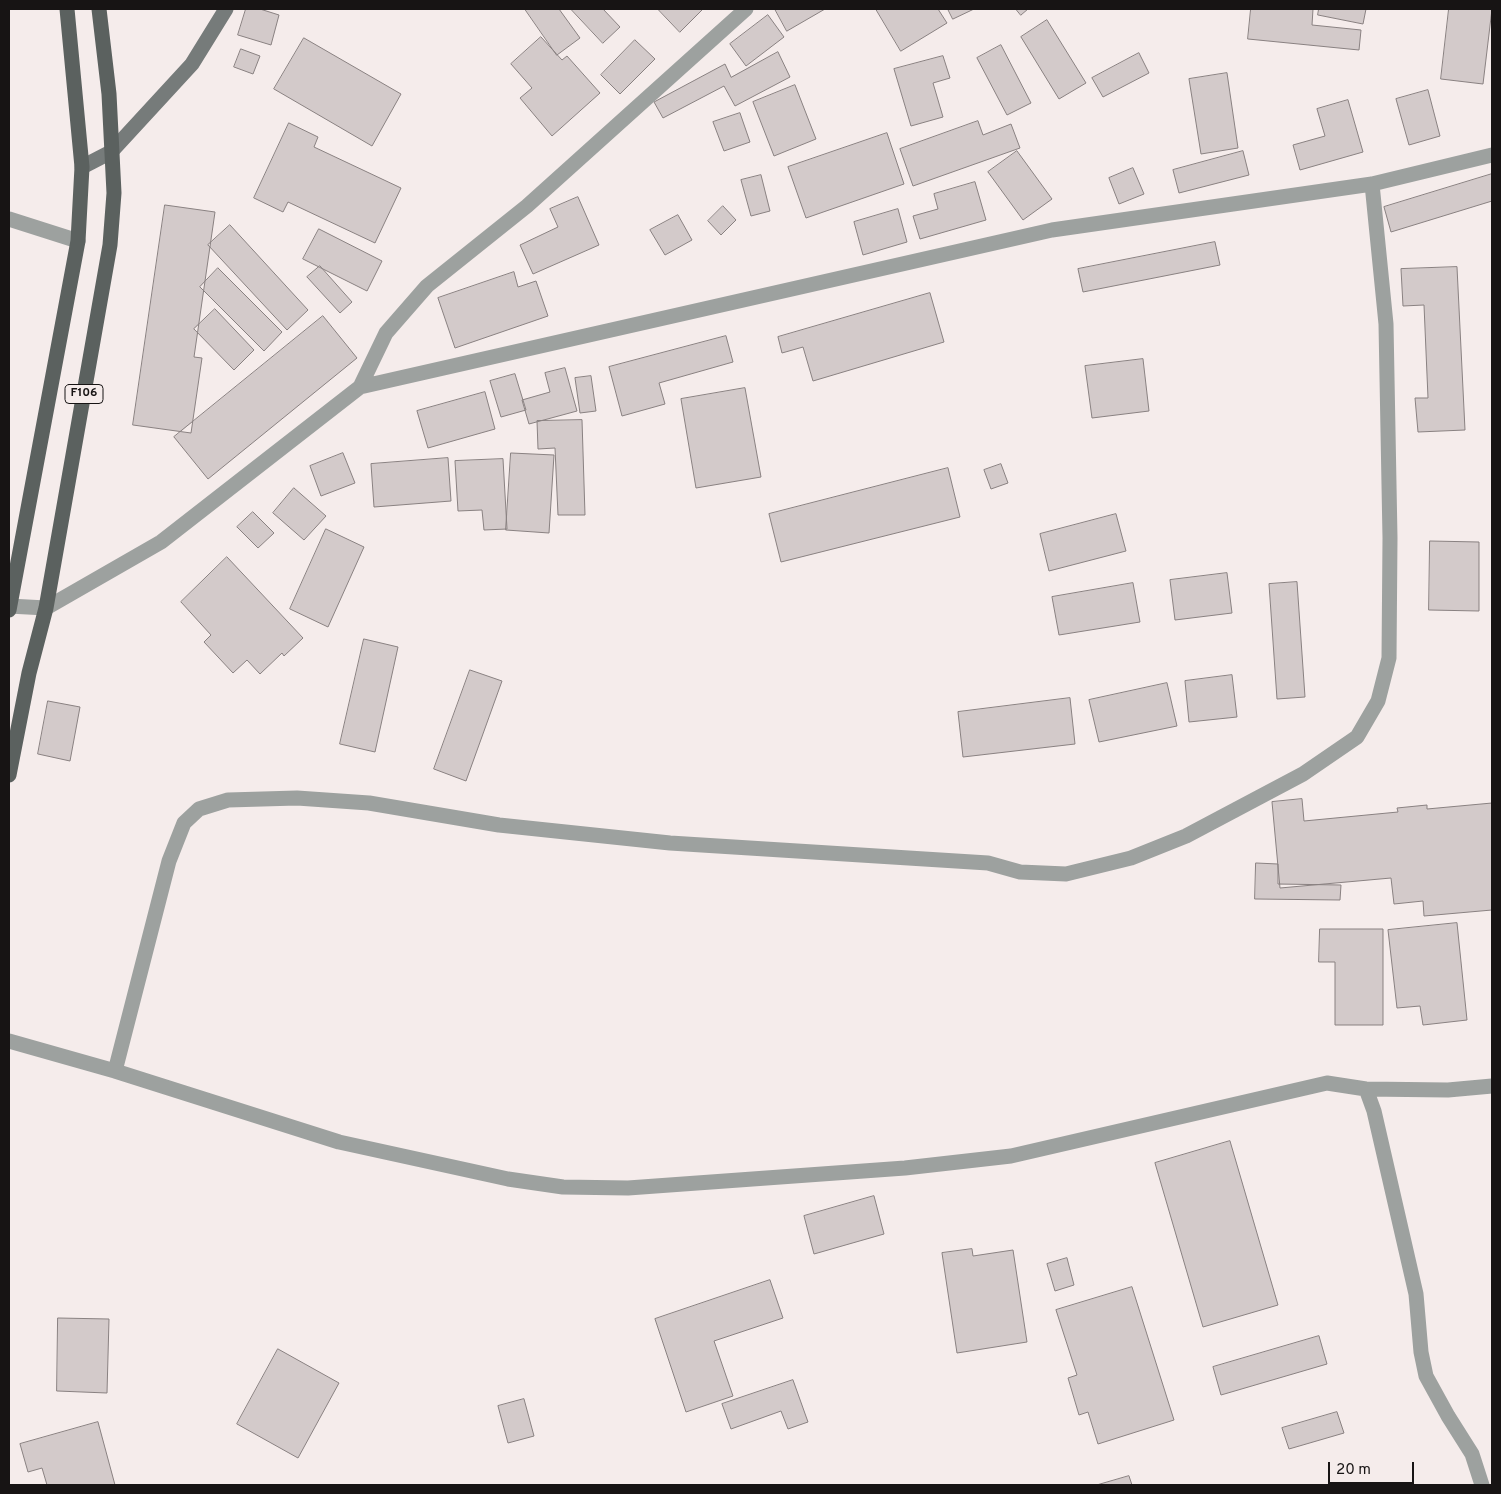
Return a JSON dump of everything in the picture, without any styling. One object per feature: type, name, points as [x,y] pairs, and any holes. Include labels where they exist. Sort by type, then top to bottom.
[{"type":"main road","name":"F106","points":[[9,608],[78,241],[82,167],[67,9]]},
{"type":"main road","name":"F106","points":[[9,775],[29,673],[46,608],[110,245],[114,193],[109,94],[99,9]]},
{"type":"street","points":[[82,167],[111,152],[192,64],[226,9]]},
{"type":"street","points":[[360,387],[386,333],[427,286],[528,206],[746,9]]},
{"type":"street","points":[[9,608],[46,608],[161,542],[360,387],[1052,230],[1372,184],[1492,155]]},
{"type":"street","points":[[115,1071],[169,862],[184,823],[199,809],[228,800],[297,798],[369,803],[499,825],[651,841],[988,863],[1020,872],[1066,874],[1131,858],[1186,836],[1303,774],[1357,737],[1378,701],[1389,658],[1390,538],[1386,324],[1372,184]]},
{"type":"street","points":[[9,219],[78,241]]},
{"type":"street","points":[[9,1041],[115,1071],[339,1142],[508,1179],[563,1187],[628,1188],[885,1169],[1011,1156],[1327,1083],[1366,1089],[1448,1090],[1492,1086]]},
{"type":"street","points":[[1366,1089],[1374,1111],[1416,1294],[1421,1352],[1426,1376],[1472,1454],[1482,1485]]},
{"type":"building","points":[[246,9],[260,9],[279,15],[271,45],[238,35]]},
{"type":"building","points":[[525,9],[559,9],[580,38],[557,55]]},
{"type":"building","points":[[571,9],[603,9],[620,27],[603,43]]},
{"type":"building","points":[[658,9],[703,9],[680,32]]},
{"type":"building","points":[[775,9],[825,9],[787,31]]},
{"type":"building","points":[[876,9],[938,9],[947,23],[901,51]]},
{"type":"building","points":[[948,9],[974,9],[953,19]]},
{"type":"building","points":[[1016,9],[1028,9],[1021,15]]},
{"type":"building","points":[[1251,9],[1313,9],[1312,25],[1361,30],[1359,50],[1248,39]]},
{"type":"building","points":[[1319,9],[1366,9],[1363,24],[1318,15]]},
{"type":"building","points":[[1449,9],[1492,9],[1483,84],[1441,79]]},
{"type":"building","points":[[768,15],[784,37],[746,66],[730,44]]},
{"type":"building","points":[[1047,20],[1086,83],[1059,99],[1021,37]]},
{"type":"building","points":[[541,37],[562,60],[567,56],[600,93],[552,136],[520,98],[532,88],[511,64]]},
{"type":"building","points":[[304,38],[401,94],[372,146],[274,89]]},
{"type":"building","points":[[635,40],[655,59],[620,94],[601,75]]},
{"type":"building","points":[[1001,45],[1031,103],[1007,115],[977,58]]},
{"type":"building","points":[[241,49],[260,56],[253,74],[234,67]]},
{"type":"building","points":[[778,52],[790,77],[735,106],[724,86],[663,118],[654,102],[725,64],[731,77]]},
{"type":"building","points":[[1139,53],[1149,73],[1103,97],[1092,78]]},
{"type":"building","points":[[943,56],[950,78],[933,83],[943,117],[911,126],[894,69]]},
{"type":"building","points":[[1227,73],[1238,148],[1201,154],[1189,79]]},
{"type":"building","points":[[795,85],[816,139],[774,156],[753,102]]},
{"type":"building","points":[[1428,90],[1440,136],[1409,145],[1396,99]]},
{"type":"building","points":[[1348,100],[1363,152],[1300,170],[1293,145],[1325,136],[1317,109]]},
{"type":"building","points":[[740,113],[750,142],[724,151],[713,122]]},
{"type":"building","points":[[978,121],[983,135],[1011,124],[1020,148],[913,186],[900,149]]},
{"type":"building","points":[[289,123],[318,137],[314,147],[401,188],[375,243],[288,202],[283,212],[254,198]]},
{"type":"building","points":[[887,133],[904,184],[806,218],[788,167]]},
{"type":"building","points":[[1017,151],[1052,199],[1023,220],[988,172]]},
{"type":"building","points":[[1243,151],[1249,175],[1179,193],[1173,170]]},
{"type":"building","points":[[1133,168],[1144,194],[1119,204],[1109,178]]},
{"type":"building","points":[[1492,174],[1492,201],[1391,232],[1384,207]]},
{"type":"building","points":[[761,175],[770,211],[751,216],[741,180]]},
{"type":"building","points":[[975,182],[986,220],[920,239],[913,216],[938,209],[934,194]]},
{"type":"building","points":[[578,197],[599,245],[533,274],[520,245],[558,227],[550,209]]},
{"type":"building","points":[[165,205],[215,212],[194,357],[202,358],[191,433],[133,425]]},
{"type":"building","points":[[723,206],[736,220],[721,235],[708,221]]},
{"type":"building","points":[[898,209],[907,242],[863,255],[854,222]]},
{"type":"building","points":[[678,215],[692,240],[665,255],[650,230]]},
{"type":"building","points":[[230,225],[308,310],[287,330],[208,245]]},
{"type":"building","points":[[319,229],[382,261],[367,291],[303,259]]},
{"type":"building","points":[[1215,242],[1220,265],[1083,292],[1078,269]]},
{"type":"building","points":[[320,266],[352,302],[340,313],[307,277]]},
{"type":"building","points":[[1457,267],[1465,430],[1418,432],[1415,398],[1428,398],[1424,305],[1403,306],[1401,269]]},
{"type":"building","points":[[218,268],[282,332],[264,351],[200,287]]},
{"type":"building","points":[[514,272],[518,287],[536,281],[548,316],[455,348],[438,298]]},
{"type":"building","points":[[930,293],[944,342],[813,381],[803,347],[782,353],[778,337]]},
{"type":"building","points":[[215,309],[254,350],[234,370],[194,329]]},
{"type":"building","points":[[323,316],[357,358],[208,479],[174,437]]},
{"type":"building","points":[[726,336],[733,362],[659,383],[665,404],[622,416],[609,367]]},
{"type":"building","points":[[1143,359],[1149,411],[1092,418],[1085,366]]},
{"type":"building","points":[[565,368],[577,411],[529,424],[522,400],[550,392],[545,373]]},
{"type":"building","points":[[515,374],[526,410],[501,417],[490,381]]},
{"type":"building","points":[[591,376],[596,411],[580,413],[575,378]]},
{"type":"building","points":[[745,388],[761,477],[696,488],[681,399]]},
{"type":"building","points":[[485,392],[495,429],[428,448],[417,411]]},
{"type":"building","points":[[582,420],[585,515],[558,515],[555,448],[538,449],[537,421]]},
{"type":"building","points":[[343,453],[355,483],[321,496],[310,466]]},
{"type":"building","points":[[511,453],[554,455],[549,533],[506,530]]},
{"type":"building","points":[[448,458],[451,501],[374,507],[371,464]]},
{"type":"building","points":[[503,459],[507,529],[484,530],[482,510],[458,511],[455,461]]},
{"type":"building","points":[[1001,464],[1008,483],[991,489],[984,470]]},
{"type":"building","points":[[948,468],[960,517],[781,562],[769,514]]},
{"type":"building","points":[[294,488],[326,516],[304,540],[273,513]]},
{"type":"building","points":[[253,512],[274,533],[258,548],[237,527]]},
{"type":"building","points":[[1116,514],[1126,551],[1049,571],[1040,534]]},
{"type":"building","points":[[326,529],[364,547],[328,627],[290,609]]},
{"type":"building","points":[[1430,541],[1479,542],[1479,611],[1429,610]]},
{"type":"building","points":[[227,557],[303,638],[284,656],[282,653],[260,674],[247,660],[233,673],[204,642],[211,635],[181,602]]},
{"type":"building","points":[[1227,573],[1232,613],[1175,620],[1170,580]]},
{"type":"building","points":[[1297,582],[1305,697],[1277,699],[1269,584]]},
{"type":"building","points":[[1133,583],[1140,622],[1059,635],[1052,597]]},
{"type":"building","points":[[364,639],[398,647],[375,752],[340,744]]},
{"type":"building","points":[[470,670],[502,681],[466,781],[434,769]]},
{"type":"building","points":[[1232,675],[1237,717],[1189,722],[1185,681]]},
{"type":"building","points":[[1167,683],[1177,726],[1099,742],[1089,700]]},
{"type":"building","points":[[1070,698],[1075,744],[963,757],[958,712]]},
{"type":"building","points":[[48,701],[80,707],[70,761],[38,754]]},
{"type":"building","points":[[1302,799],[1304,821],[1398,812],[1397,808],[1427,805],[1427,809],[1492,803],[1492,910],[1424,916],[1423,901],[1394,904],[1391,878],[1280,888],[1272,802]]},
{"type":"building","points":[[1256,863],[1278,864],[1278,884],[1341,885],[1340,900],[1255,899]]},
{"type":"building","points":[[1457,923],[1467,1020],[1423,1025],[1420,1006],[1397,1008],[1388,930]]},
{"type":"building","points":[[1320,929],[1383,929],[1383,1025],[1335,1025],[1335,962],[1319,962]]},
{"type":"building","points":[[1230,1141],[1278,1305],[1203,1327],[1155,1163]]},
{"type":"building","points":[[874,1196],[884,1234],[814,1254],[804,1216]]},
{"type":"building","points":[[972,1249],[973,1256],[1013,1250],[1027,1342],[957,1353],[942,1253]]},
{"type":"building","points":[[1067,1258],[1074,1285],[1055,1291],[1047,1264]]},
{"type":"building","points":[[770,1280],[783,1318],[714,1341],[733,1396],[686,1412],[655,1319]]},
{"type":"building","points":[[1132,1287],[1174,1420],[1098,1444],[1088,1412],[1079,1415],[1068,1378],[1077,1375],[1056,1310]]},
{"type":"building","points":[[58,1318],[109,1319],[107,1393],[57,1391]]},
{"type":"building","points":[[1319,1336],[1327,1364],[1221,1395],[1213,1367]]},
{"type":"building","points":[[278,1349],[339,1383],[298,1458],[237,1424]]},
{"type":"building","points":[[793,1380],[808,1422],[788,1429],[781,1411],[731,1429],[722,1404]]},
{"type":"building","points":[[524,1399],[534,1436],[508,1443],[498,1406]]},
{"type":"building","points":[[1337,1412],[1344,1433],[1289,1449],[1282,1428]]},
{"type":"building","points":[[98,1422],[115,1485],[47,1485],[42,1468],[28,1472],[20,1444]]},
{"type":"building","points":[[1129,1476],[1132,1485],[1097,1485]]}]
